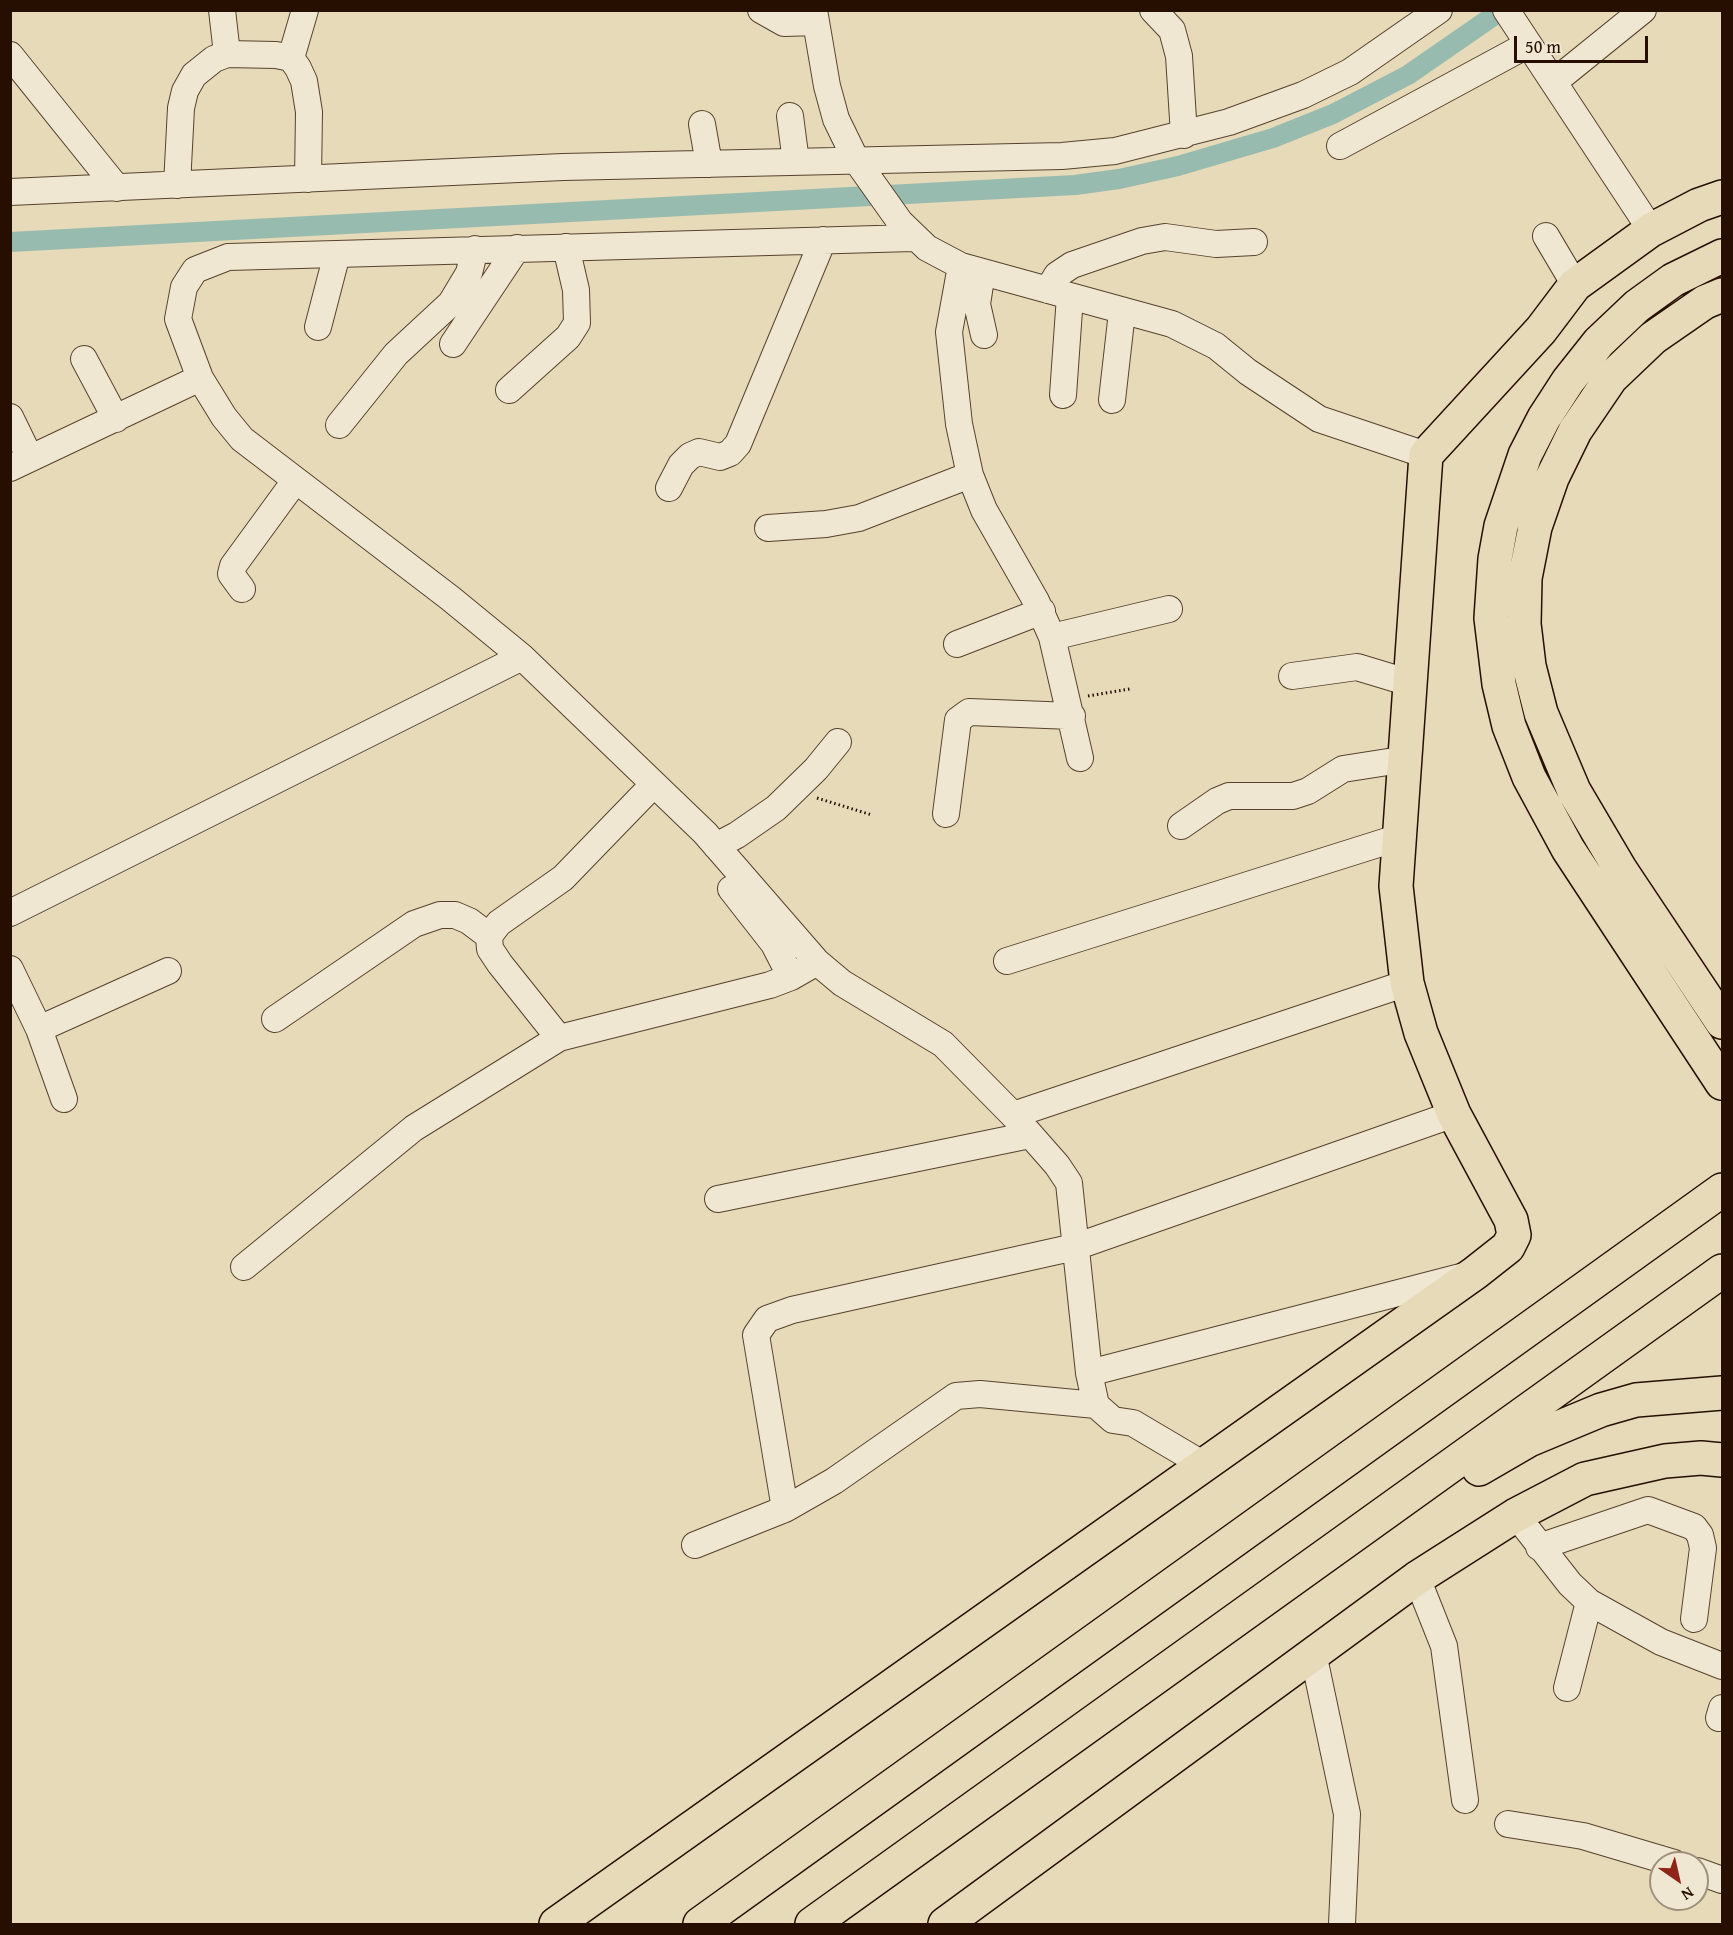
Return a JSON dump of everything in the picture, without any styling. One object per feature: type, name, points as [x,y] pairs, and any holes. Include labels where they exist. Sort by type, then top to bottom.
[{"type":"main road","points":[[556,1924],[1475,1273],[1508,1246],[1514,1234],[1511,1220],[1454,1114],[1421,1033],[1407,983],[1396,886],[1397,838],[1407,759],[1410,682],[1426,455],[1541,330],[1575,285],[1651,230],[1699,205],[1722,197]]},
{"type":"main road","points":[[1722,256],[1673,280],[1637,306],[1599,342],[1568,381],[1525,455],[1501,526],[1495,559],[1491,618],[1498,684],[1509,726],[1529,777],[1568,849],[1722,1083]]},
{"type":"main road","points":[[1722,295],[1706,302],[1653,338],[1611,378],[1575,431],[1552,478],[1535,527],[1526,579],[1524,624],[1529,666],[1541,713],[1556,753],[1596,829],[1722,1022]]},
{"type":"main road","points":[[700,1924],[1722,1190]]},
{"type":"main road","points":[[812,1924],[1722,1271]]},
{"type":"main road","points":[[1280,1589],[1497,1458],[1564,1424],[1636,1400],[1722,1393]]},
{"type":"main road","points":[[945,1924],[1417,1578],[1516,1515],[1585,1479],[1665,1461],[1701,1458],[1722,1460]]},
{"type":"street","points":[[222,10],[227,54]]},
{"type":"street","points":[[305,10],[291,58],[304,81],[309,112],[308,179]]},
{"type":"street","points":[[761,10],[784,23],[815,16],[823,67],[836,119],[862,168],[907,230],[940,257],[971,269],[1172,324],[1216,346],[1248,372],[1319,419],[1426,455]]},
{"type":"street","points":[[1153,10],[1172,30],[1179,56],[1184,135]]},
{"type":"street","points":[[10,192],[563,167],[796,162],[862,168],[1115,151],[1184,135],[1238,119],[1304,95],[1350,72],[1439,10]]},
{"type":"street","points":[[1554,82],[1643,10]]},
{"type":"street","points":[[1340,146],[1517,28],[1651,230]]},
{"type":"street","points":[[177,185],[180,108],[185,90],[194,75],[214,58],[227,54],[276,55],[291,58]]},
{"type":"street","points":[[10,55],[117,188]]},
{"type":"street","points":[[790,116],[796,162]]},
{"type":"street","points":[[702,124],[709,164]]},
{"type":"street","points":[[907,230],[824,240],[228,258],[195,270],[184,287],[178,319],[200,378],[224,417],[243,439],[450,598],[522,657],[654,784],[713,854],[817,962],[842,983],[943,1044],[1030,1135],[1069,1183],[1073,1200],[1075,1247],[1089,1373],[1096,1405]]},
{"type":"street","points":[[1546,236],[1575,285]]},
{"type":"street","points":[[1063,395],[1057,275],[1072,265],[1142,241],[1165,237],[1216,244],[1254,242]]},
{"type":"street","points":[[669,488],[681,465],[690,456],[699,452],[720,457],[730,453],[738,444],[824,240]]},
{"type":"street","points":[[509,390],[568,337],[577,323],[576,290],[566,247]]},
{"type":"street","points":[[453,344],[517,248]]},
{"type":"street","points":[[339,425],[396,354],[451,303],[469,273],[475,249]]},
{"type":"street","points":[[318,327],[337,254]]},
{"type":"street","points":[[971,269],[984,335]]},
{"type":"street","points":[[971,269],[949,332],[957,414],[970,475],[984,510],[1042,612],[1052,637],[1080,759]]},
{"type":"street","points":[[1112,400],[1122,312]]},
{"type":"street","points":[[84,359],[116,419]]},
{"type":"street","points":[[10,417],[20,463],[200,378]]},
{"type":"street","points":[[768,528],[826,524],[859,518],[970,475]]},
{"type":"street","points":[[242,589],[231,574],[233,566],[295,481]]},
{"type":"street","points":[[1052,637],[1169,609]]},
{"type":"street","points":[[957,644],[1042,612]]},
{"type":"street","points":[[10,912],[522,657]]},
{"type":"street","points":[[1292,676],[1357,667],[1410,682]]},
{"type":"street","points":[[946,814],[954,732],[958,720],[969,712],[1070,708]]},
{"type":"street","points":[[713,854],[766,815],[796,789],[838,742]]},
{"type":"street","points":[[1181,826],[1228,796],[1293,796],[1308,791],[1343,769],[1407,759]]},
{"type":"street","points":[[560,1038],[500,964],[490,949],[489,936],[499,923],[563,878],[654,784]]},
{"type":"street","points":[[1007,961],[1397,838]]},
{"type":"street","points":[[713,854],[774,944],[791,976]]},
{"type":"street","points":[[275,1019],[414,924],[440,915],[455,915],[469,921],[489,936]]},
{"type":"street","points":[[244,1267],[414,1128],[560,1038],[770,985],[817,962]]},
{"type":"street","points":[[10,969],[39,1029],[64,1099]]},
{"type":"street","points":[[39,1029],[168,971]]},
{"type":"street","points":[[1013,1115],[1407,983]]},
{"type":"street","points":[[785,1509],[757,1354],[756,1335],[767,1319],[792,1310],[1075,1247],[1454,1114]]},
{"type":"street","points":[[718,1199],[1030,1135]]},
{"type":"street","points":[[1089,1373],[1475,1273]]},
{"type":"street","points":[[695,1545],[785,1509],[834,1481],[956,1396],[980,1394],[1096,1405],[1113,1420],[1133,1423],[1204,1466]]},
{"type":"street","points":[[1539,1547],[1648,1509],[1694,1527],[1700,1535],[1703,1548],[1694,1619]]},
{"type":"street","points":[[1516,1515],[1570,1584],[1589,1602],[1661,1642],[1722,1666]]},
{"type":"street","points":[[1417,1578],[1444,1646],[1466,1800]]},
{"type":"street","points":[[1567,1688],[1589,1602]]},
{"type":"street","points":[[1313,1653],[1347,1814],[1342,1924]]},
{"type":"street","points":[[1508,1824],[1583,1836],[1649,1856]]},
{"type":"path","points":[[1070,708],[1130,689]]},
{"type":"path","points":[[796,789],[833,805],[872,815]]},
{"type":"waterway","points":[[10,242],[1075,185],[1119,179],[1178,166],[1273,138],[1333,114],[1408,75],[1502,10]]}]
